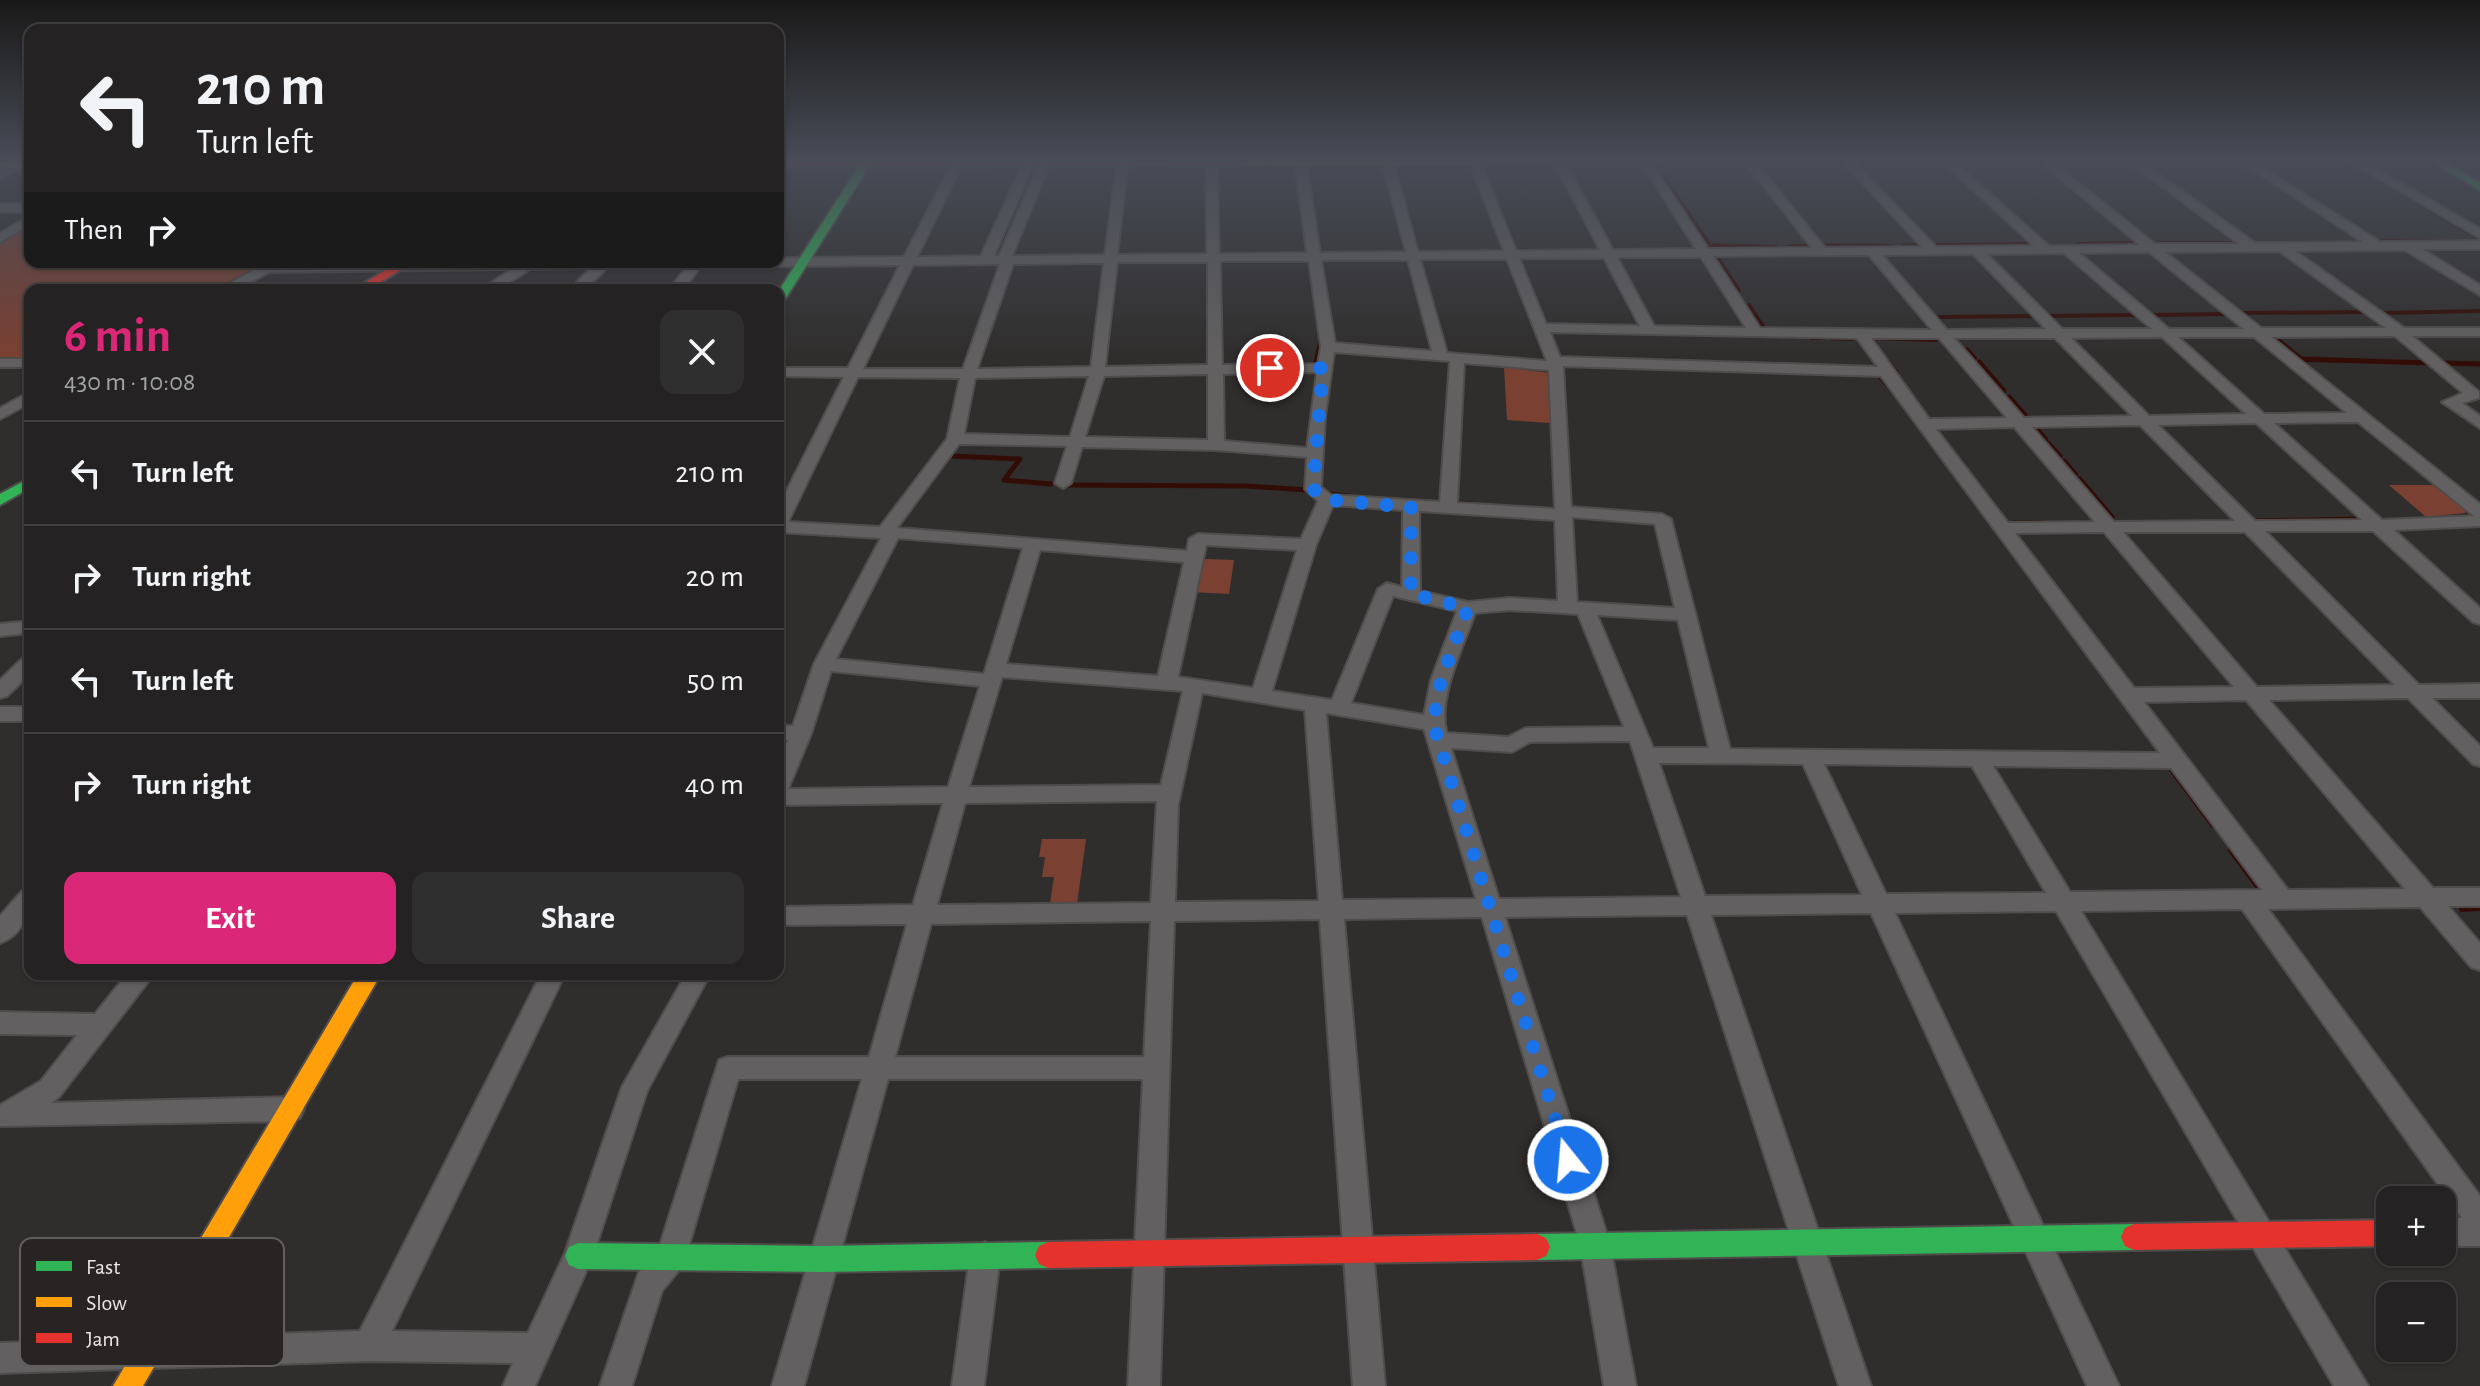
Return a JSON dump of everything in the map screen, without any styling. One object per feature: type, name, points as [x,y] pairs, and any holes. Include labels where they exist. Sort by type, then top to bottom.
[{"type":"street","points":[[0,238],[21,226]]},
{"type":"street","points":[[784,292],[826,226]]},
{"type":"street","points":[[784,514],[927,226]]},
{"type":"street","points":[[986,259],[1003,226]]},
{"type":"street","points":[[784,774],[824,664],[888,534],[955,439],[969,372],[1016,226]]},
{"type":"street","points":[[1063,483],[1098,370],[1115,226]]},
{"type":"street","points":[[1212,226],[1216,445]]},
{"type":"street","points":[[1310,226],[1328,347],[1323,368],[1313,489],[1327,500],[1662,519],[1721,756]]},
{"type":"street","points":[[1405,226],[1449,358],[1448,509]]},
{"type":"street","points":[[1500,226],[1555,364],[1562,513],[1576,609],[1642,745],[1855,1386]]},
{"type":"street","points":[[1593,226],[1649,330]]},
{"type":"street","points":[[1688,226],[1756,332]]},
{"type":"street","points":[[1801,226],[1821,251]]},
{"type":"street","points":[[1909,226],[1932,250]]},
{"type":"street","points":[[2019,226],[2045,249]]},
{"type":"street","points":[[2126,226],[2480,512]]},
{"type":"street","points":[[2222,226],[2252,247]]},
{"type":"street","points":[[2345,226],[2377,246]]},
{"type":"street","points":[[784,262],[2480,245]]},
{"type":"street","points":[[2408,246],[2480,291]]},
{"type":"street","points":[[2282,247],[2398,331],[2474,395],[2450,402],[2480,423]]},
{"type":"street","points":[[2067,249],[2164,332],[2480,618]]},
{"type":"street","points":[[1976,250],[2480,759]]},
{"type":"street","points":[[1872,251],[2480,960]]},
{"type":"street","points":[[237,284],[266,268]]},
{"type":"street","points":[[369,284],[396,268]]},
{"type":"street","points":[[497,284],[522,268]]},
{"type":"street","points":[[582,284],[599,268]]},
{"type":"street","points":[[2457,276],[2480,276]]},
{"type":"street","points":[[1541,328],[1861,334],[2479,333]]},
{"type":"street","points":[[1861,334],[1887,370],[1885,372],[2282,900]]},
{"type":"street","points":[[1328,347],[1555,364],[1885,372]]},
{"type":"street","points":[[0,363],[24,363]]},
{"type":"street","points":[[784,372],[1323,368]]},
{"type":"street","points":[[0,414],[24,400]]},
{"type":"street","points":[[1926,424],[2363,417]]},
{"type":"street","points":[[955,439],[1216,445],[1315,453]]},
{"type":"street","points":[[5,507],[24,488]]},
{"type":"street","points":[[1261,695],[1307,545],[1327,500]]},
{"type":"street","points":[[1411,507],[1411,594]]},
{"type":"street","points":[[2004,528],[2378,526],[2480,521]]},
{"type":"street","points":[[784,526],[1193,557]]},
{"type":"street","points":[[1167,682],[1198,539],[1307,545]]},
{"type":"street","points":[[788,1386],[956,795],[1033,545]]},
{"type":"street","points":[[1339,707],[1387,589],[1468,608],[1510,604],[1687,615]]},
{"type":"street","points":[[1468,608],[1441,680],[1436,732],[1595,1244],[1620,1386]]},
{"type":"street","points":[[0,630],[24,628]]},
{"type":"street","points":[[824,664],[993,676],[1194,685],[1339,707],[1436,732],[1512,745],[1526,735],[1642,745],[1721,756],[2179,761]]},
{"type":"street","points":[[0,691],[24,669]]},
{"type":"street","points":[[1144,1386],[1168,793],[1194,685]]},
{"type":"street","points":[[2129,695],[2480,691]]},
{"type":"street","points":[[1315,703],[1369,1386]]},
{"type":"street","points":[[0,714],[24,714]]},
{"type":"street","points":[[784,733],[801,734]]},
{"type":"street","points":[[1810,757],[2103,1386]]},
{"type":"street","points":[[1978,759],[2352,1386]]},
{"type":"street","points":[[784,797],[1168,793]]},
{"type":"street","points":[[784,916],[2480,897]]},
{"type":"street","points":[[2249,900],[2480,1220]]},
{"type":"street","points":[[0,933],[24,904]]},
{"type":"street","points":[[3,1118],[50,1089],[137,980]]},
{"type":"street","points":[[215,1238],[366,980]]},
{"type":"street","points":[[369,1346],[550,980]]},
{"type":"street","points":[[519,1386],[578,1256],[635,1087],[695,980]]},
{"type":"street","points":[[0,1023],[101,1025]]},
{"type":"street","points":[[616,1386],[650,1282],[670,1259],[728,1068],[1155,1068]]},
{"type":"street","points":[[3,1118],[291,1109]]},
{"type":"street","points":[[2456,1232],[2480,1232]]},
{"type":"street","points":[[578,1256],[823,1259],[2376,1233]]},
{"type":"street","points":[[968,1386],[985,1256]]},
{"type":"street","points":[[284,1350],[369,1346],[534,1348]]},
{"type":"street","points":[[0,1358],[20,1358]]},
{"type":"street","points":[[127,1386],[139,1366]]},
{"type":"shaded area","points":[[24,229],[24,268],[255,268],[224,284],[24,284],[24,359],[0,359],[0,243]]},
{"type":"shaded area","points":[[1504,367],[1549,373],[1550,423],[1507,420]]},
{"type":"shaded area","points":[[2389,485],[2437,485],[2466,510],[2465,513],[2426,517]]},
{"type":"shaded area","points":[[1204,559],[1234,560],[1229,594],[1190,592],[1197,562]]},
{"type":"shaded area","points":[[1042,839],[1086,839],[1077,904],[1050,904],[1054,877],[1042,877],[1045,857],[1039,857]]},
{"type":"waterway","points":[[996,254],[1008,226]]},
{"type":"waterway","points":[[1697,226],[1710,245],[1776,247]]},
{"type":"waterway","points":[[2458,226],[2480,239]]},
{"type":"waterway","points":[[2378,241],[2479,241]]},
{"type":"waterway","points":[[2256,243],[2362,242]]},
{"type":"waterway","points":[[2077,244],[2139,243]]},
{"type":"waterway","points":[[2158,243],[2237,243]]},
{"type":"waterway","points":[[1935,245],[2028,244]]},
{"type":"waterway","points":[[1787,247],[1811,245]]},
{"type":"waterway","points":[[1823,245],[1891,246]]},
{"type":"waterway","points":[[1903,246],[1917,245]]},
{"type":"waterway","points":[[1717,257],[1739,290]]},
{"type":"waterway","points":[[1749,305],[1764,328]]},
{"type":"waterway","points":[[2380,313],[2480,311]]},
{"type":"waterway","points":[[2241,313],[2365,312]]},
{"type":"waterway","points":[[2153,315],[2226,314]]},
{"type":"waterway","points":[[2047,316],[2136,315]]},
{"type":"waterway","points":[[1937,317],[2033,316]]},
{"type":"waterway","points":[[1791,337],[1798,337]]},
{"type":"waterway","points":[[2275,337],[2303,360],[2365,361]]},
{"type":"waterway","points":[[1812,338],[1823,338]]},
{"type":"waterway","points":[[1831,338],[1852,339]]},
{"type":"waterway","points":[[1876,345],[1873,338],[1936,340]]},
{"type":"waterway","points":[[1969,338],[1996,338]]},
{"type":"waterway","points":[[1316,361],[1320,342]]},
{"type":"waterway","points":[[1967,349],[1975,358]]},
{"type":"waterway","points":[[1316,363],[1317,359]]},
{"type":"waterway","points":[[2302,359],[2429,363]]},
{"type":"waterway","points":[[1887,361],[1896,372]]},
{"type":"waterway","points":[[1979,362],[2004,391]]},
{"type":"waterway","points":[[2445,363],[2480,364]]},
{"type":"waterway","points":[[1872,374],[1879,375],[1896,395]]},
{"type":"waterway","points":[[2009,397],[2025,415]]},
{"type":"waterway","points":[[2037,429],[2046,440]]},
{"type":"waterway","points":[[2049,444],[2060,456]]},
{"type":"waterway","points":[[952,456],[1020,459],[1004,480],[1051,484]]},
{"type":"waterway","points":[[2064,461],[2076,475]]},
{"type":"waterway","points":[[2080,479],[2112,517]]},
{"type":"waterway","points":[[1067,485],[1247,486],[1307,490]]},
{"type":"waterway","points":[[1329,494],[1348,496]]},
{"type":"waterway","points":[[1457,503],[1472,504]]},
{"type":"waterway","points":[[2256,521],[2355,519]]},
{"type":"waterway","points":[[2014,523],[2042,523]]},
{"type":"waterway","points":[[2170,767],[2213,825]]},
{"type":"waterway","points":[[2231,850],[2259,888]]},
{"type":"waterway","points":[[2462,909],[2480,908]]},
{"type":"traffic: fast","points":[[784,292],[826,226]]},
{"type":"traffic: fast","points":[[0,500],[24,486]]},
{"type":"traffic: fast","points":[[1537,1247],[2134,1237]]},
{"type":"traffic: fast","points":[[578,1256],[823,1259],[1048,1255]]},
{"type":"traffic: slow","points":[[214,1238],[366,980]]},
{"type":"traffic: slow","points":[[127,1386],[139,1366]]},
{"type":"traffic: jam","points":[[369,284],[397,268]]},
{"type":"traffic: jam","points":[[2134,1237],[2376,1233]]},
{"type":"traffic: jam","points":[[1048,1255],[1537,1247]]},
{"type":"route","points":[[1270,368],[1323,368],[1313,489],[1327,500],[1411,507],[1411,594],[1468,608],[1441,680],[1433,723],[1568,1160]]}]
